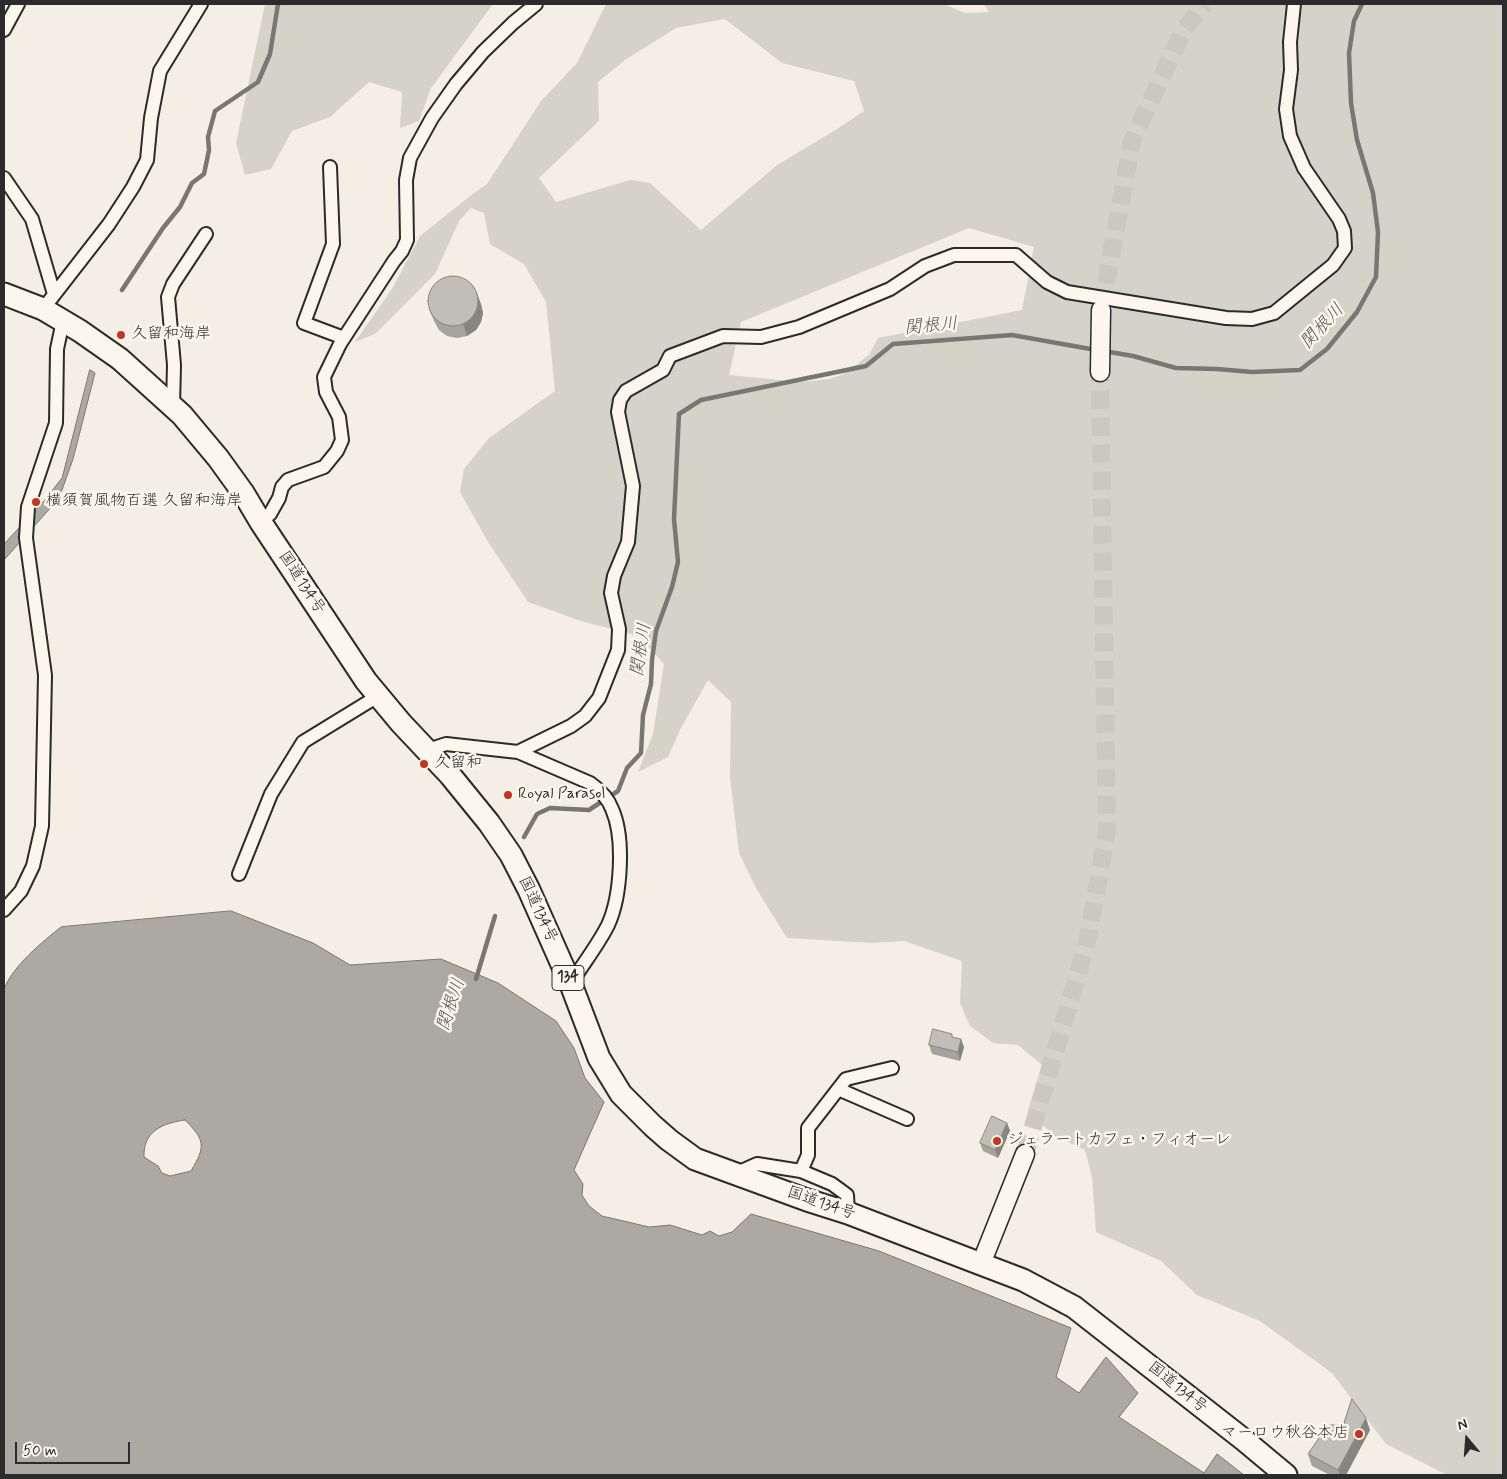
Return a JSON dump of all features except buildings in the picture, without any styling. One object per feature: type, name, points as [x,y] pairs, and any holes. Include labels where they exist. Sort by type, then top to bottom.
[{"type":"highway","name":"国道134号","points":[[4,294],[48,302],[63,322],[80,331],[120,359],[173,406],[218,458],[244,494],[260,522],[352,662],[401,723],[428,750],[461,788],[489,823],[511,855],[572,987],[599,1058],[621,1094],[658,1131],[696,1159],[848,1213],[1023,1280],[1074,1308],[1244,1440],[1286,1475]]},
{"type":"main road","points":[[1100,372],[1101,310]]},
{"type":"main road","points":[[981,1264],[1025,1154]]},
{"type":"street","points":[[4,30],[18,4]]},
{"type":"street","points":[[48,302],[109,224],[133,187],[147,160],[151,118],[160,71],[201,4]]},
{"type":"street","points":[[260,522],[270,514],[279,498],[282,487],[288,480],[324,468],[337,451],[342,440],[339,416],[326,392],[324,377],[344,338],[394,260],[402,251],[407,240],[406,180],[410,158],[432,118],[456,84],[483,52],[536,4]]},
{"type":"street","points":[[518,752],[571,726],[585,716],[598,698],[618,650],[619,629],[611,593],[614,576],[628,542],[633,486],[618,412],[620,400],[626,391],[662,370],[670,356],[723,336],[761,337],[799,327],[890,289],[924,266],[954,255],[1016,255],[1047,282],[1066,292],[1226,318],[1252,319],[1274,312],[1333,265],[1345,248],[1344,231],[1339,219],[1304,168],[1290,136],[1286,109],[1291,70],[1290,42],[1294,4]]},
{"type":"street","points":[[330,167],[333,244],[304,323],[344,338]]},
{"type":"street","points":[[4,178],[32,219],[48,302]]},
{"type":"street","points":[[173,406],[174,365],[168,297],[173,284],[206,234]]},
{"type":"street","points":[[4,910],[22,891],[33,866],[42,826],[45,675],[26,538],[26,519],[32,491],[56,423],[57,349],[63,322]]},
{"type":"street","points":[[238,874],[272,794],[303,742],[378,696]]},
{"type":"street","points":[[428,750],[446,744],[518,752],[590,783],[601,790],[612,809],[620,840],[619,885],[608,925],[575,977],[572,987]]},
{"type":"street","points":[[801,1171],[808,1155],[808,1128],[846,1079],[892,1068]]},
{"type":"street","points":[[838,1090],[907,1119]]},
{"type":"street","points":[[735,1174],[757,1164],[801,1171],[832,1184],[848,1195],[848,1213]]},
{"type":"shaded area","points":[[265,4],[493,4],[431,88],[419,121],[400,128],[402,92],[369,82],[330,117],[292,131],[271,169],[245,175],[236,143]]},
{"type":"shaded area","points":[[606,4],[944,4],[965,13],[989,12],[984,4],[1503,4],[1503,1475],[1447,1475],[1386,1444],[1332,1373],[1260,1321],[1197,1295],[1161,1261],[1096,1232],[1092,1177],[1085,1150],[1053,1135],[1028,1110],[1042,1065],[1018,1045],[993,1043],[970,1026],[960,1003],[962,961],[904,941],[872,943],[787,938],[757,890],[739,853],[730,777],[731,702],[708,680],[680,730],[668,757],[638,772],[653,734],[664,664],[639,636],[581,621],[528,602],[488,542],[460,492],[464,469],[489,438],[555,391],[546,302],[524,264],[490,244],[484,213],[471,208],[459,221],[435,274],[375,334],[355,342],[392,289],[420,236],[487,184],[541,101],[577,63]],"holes":[[[725,19],[782,63],[854,81],[864,111],[777,165],[701,230],[650,183],[630,180],[556,202],[539,178],[599,121],[598,82],[625,60],[676,28]],[[969,228],[1034,247],[1022,310],[878,338],[869,355],[844,374],[829,379],[802,382],[729,375],[741,322]]]},
{"type":"water","points":[[90,370],[95,373],[73,459],[62,490],[53,505],[4,560],[4,544],[45,500],[62,478]]},
{"type":"water","points":[[231,911],[313,943],[350,965],[441,959],[498,983],[556,1021],[574,1048],[585,1078],[604,1102],[574,1170],[583,1184],[582,1195],[589,1206],[602,1216],[649,1227],[670,1225],[702,1235],[710,1231],[719,1236],[732,1232],[751,1214],[879,1251],[1071,1328],[1056,1377],[1079,1393],[1106,1357],[1138,1393],[1119,1417],[1204,1473],[1217,1454],[1244,1475],[4,1475],[4,989],[8,980],[21,963],[61,927]],"holes":[[[185,1120],[200,1138],[201,1149],[191,1171],[170,1176],[162,1173],[158,1166],[144,1157],[145,1148],[147,1141],[156,1130],[169,1123]]]},
{"type":"waterway","points":[[122,290],[163,228],[180,207],[192,183],[204,174],[209,150],[208,137],[215,111],[258,82],[270,54],[278,4]]},
{"type":"waterway","name":"関根川","points":[[1104,351],[1133,356],[1176,368],[1252,372],[1300,370],[1327,349],[1357,312],[1376,277],[1378,232],[1373,193],[1357,140],[1351,103],[1349,53],[1354,21],[1362,4]]},
{"type":"waterway","name":"関根川","points":[[524,837],[537,814],[550,808],[589,810],[618,791],[627,768],[641,753],[643,715],[651,684],[656,631],[672,587],[678,562],[674,519],[679,414],[701,400],[866,366],[893,344],[1012,335],[1096,350]]},
{"type":"waterway","name":"関根川","points":[[476,979],[495,916]]},
{"type":"tunnel","points":[[1101,310],[1132,141],[1184,29],[1205,4]]},
{"type":"tunnel","points":[[1025,1154],[1087,943],[1107,832],[1100,372]]},
{"type":"place","name":"久留和海岸","points":[[121,335]]},
{"type":"place","name":"横須賀風物百選 久留和海岸","points":[[36,502]]},
{"type":"place","name":"久留和","points":[[424,764]]},
{"type":"place","name":"Royal Parasol","points":[[508,795]]},
{"type":"place","name":"ジェラートカフェ・フィオーレ","points":[[997,1141]]},
{"type":"place","name":"マーロウ秋谷本店","points":[[1359,1434]]}]
